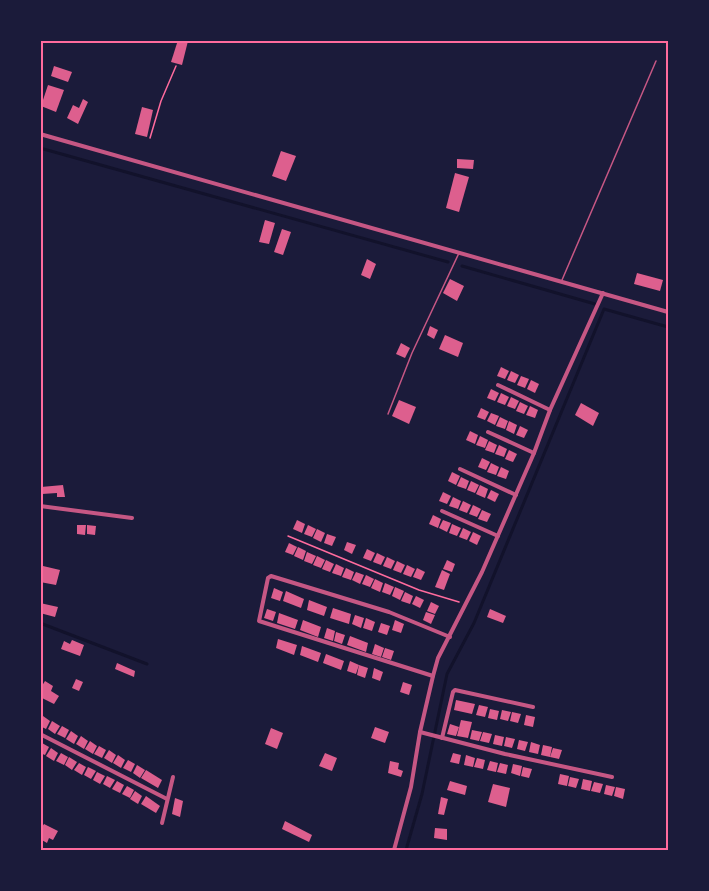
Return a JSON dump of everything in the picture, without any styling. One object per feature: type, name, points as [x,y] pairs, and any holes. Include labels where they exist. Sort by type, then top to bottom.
[{"type":"street","points":[[40,134],[669,312]]},
{"type":"street","points":[[394,850],[411,787],[420,732],[438,658],[498,536],[550,410],[603,293]]},
{"type":"street","points":[[498,385],[550,410]]},
{"type":"street","points":[[488,432],[534,453]]},
{"type":"street","points":[[460,469],[516,495]]},
{"type":"street","points":[[40,506],[132,518]]},
{"type":"street","points":[[442,511],[498,536]]},
{"type":"street","points":[[432,676],[259,621],[268,578],[272,576],[390,612],[450,637]]},
{"type":"street","points":[[441,737],[455,690],[533,707]]},
{"type":"street","points":[[420,732],[505,754],[612,777]]},
{"type":"street","points":[[40,734],[167,799]]},
{"type":"street","points":[[162,823],[173,777]]},
{"type":"lane","points":[[561,281],[656,61]]},
{"type":"lane","points":[[388,414],[412,353],[459,252]]},
{"type":"path","points":[[150,138],[161,101],[176,66]]},
{"type":"path","points":[[288,536],[419,590],[466,604]]},
{"type":"building","points":[[178,40],[188,41],[182,65],[171,62]]},
{"type":"building","points":[[54,66],[72,72],[68,82],[51,76]]},
{"type":"building","points":[[48,85],[64,90],[56,112],[41,106]]},
{"type":"building","points":[[83,99],[88,102],[78,124],[67,118],[73,105],[79,108]]},
{"type":"building","points":[[142,107],[153,110],[147,137],[135,134]]},
{"type":"building","points":[[281,151],[296,156],[286,181],[272,176]]},
{"type":"building","points":[[457,159],[474,160],[473,169],[457,168]]},
{"type":"building","points":[[455,173],[469,177],[459,212],[446,208]]},
{"type":"building","points":[[265,220],[275,223],[269,244],[259,242]]},
{"type":"building","points":[[282,229],[291,232],[283,255],[274,252]]},
{"type":"building","points":[[367,259],[376,264],[370,279],[361,275]]},
{"type":"building","points":[[637,273],[663,280],[660,291],[634,284]]},
{"type":"building","points":[[450,279],[464,286],[457,301],[443,293]]},
{"type":"building","points":[[430,326],[438,330],[434,339],[427,335]]},
{"type":"building","points":[[445,335],[463,343],[458,357],[439,349]]},
{"type":"building","points":[[401,343],[410,348],[405,358],[396,354]]},
{"type":"building","points":[[501,367],[509,371],[505,379],[497,376]]},
{"type":"building","points":[[511,371],[519,375],[515,383],[507,380]]},
{"type":"building","points":[[521,376],[529,379],[525,388],[517,385]]},
{"type":"building","points":[[531,380],[539,384],[535,393],[527,389]]},
{"type":"building","points":[[491,389],[499,393],[495,401],[487,398]]},
{"type":"building","points":[[501,393],[509,397],[505,405],[497,402]]},
{"type":"building","points":[[511,397],[519,401],[515,409],[507,406]]},
{"type":"building","points":[[399,400],[416,407],[409,424],[392,416]]},
{"type":"building","points":[[520,402],[528,406],[524,414],[516,411]]},
{"type":"building","points":[[581,403],[599,413],[593,426],[575,415]]},
{"type":"building","points":[[530,406],[538,410],[535,418],[526,415]]},
{"type":"building","points":[[481,408],[489,412],[485,420],[477,417]]},
{"type":"building","points":[[491,413],[499,416],[495,425],[487,421]]},
{"type":"building","points":[[500,417],[508,421],[505,429],[496,426]]},
{"type":"building","points":[[509,421],[517,425],[514,434],[506,430]]},
{"type":"building","points":[[520,426],[528,430],[524,438],[516,435]]},
{"type":"building","points":[[470,431],[478,435],[475,444],[466,440]]},
{"type":"building","points":[[480,436],[488,440],[485,448],[476,445]]},
{"type":"building","points":[[489,441],[497,445],[494,453],[485,450]]},
{"type":"building","points":[[499,445],[507,449],[504,457],[495,454]]},
{"type":"building","points":[[509,450],[517,454],[513,462],[505,459]]},
{"type":"building","points":[[482,458],[490,462],[486,470],[478,467]]},
{"type":"building","points":[[491,463],[499,467],[496,475],[487,472]]},
{"type":"building","points":[[501,467],[509,471],[506,479],[497,476]]},
{"type":"building","points":[[452,472],[460,476],[456,485],[448,481]]},
{"type":"building","points":[[461,477],[469,481],[466,489],[457,486]]},
{"type":"building","points":[[471,481],[479,485],[475,493],[467,490]]},
{"type":"building","points":[[63,485],[65,497],[57,497],[57,493],[42,494],[41,487]]},
{"type":"building","points":[[480,485],[488,489],[485,498],[476,494]]},
{"type":"building","points":[[491,490],[499,494],[495,502],[487,498]]},
{"type":"building","points":[[443,492],[451,496],[447,504],[439,501]]},
{"type":"building","points":[[453,497],[461,501],[458,509],[449,506]]},
{"type":"building","points":[[463,501],[471,505],[467,513],[459,510]]},
{"type":"building","points":[[473,505],[481,509],[477,517],[469,514]]},
{"type":"building","points":[[482,510],[491,514],[487,522],[478,519]]},
{"type":"building","points":[[433,515],[441,519],[438,528],[429,524]]},
{"type":"building","points":[[297,520],[305,524],[302,533],[293,529]]},
{"type":"building","points":[[443,520],[451,523],[447,532],[439,528]]},
{"type":"building","points":[[452,524],[461,528],[457,536],[449,533]]},
{"type":"building","points":[[77,525],[86,525],[85,535],[77,534]]},
{"type":"building","points":[[87,525],[96,526],[95,535],[87,534]]},
{"type":"building","points":[[308,525],[316,529],[312,537],[304,534]]},
{"type":"building","points":[[463,528],[471,532],[467,540],[459,537]]},
{"type":"building","points":[[317,529],[325,533],[321,542],[313,538]]},
{"type":"building","points":[[473,532],[481,536],[477,545],[469,541]]},
{"type":"building","points":[[327,534],[336,537],[332,546],[324,543]]},
{"type":"building","points":[[347,542],[356,545],[352,554],[344,550]]},
{"type":"building","points":[[289,543],[297,547],[293,555],[285,552]]},
{"type":"building","points":[[298,547],[306,551],[303,560],[294,556]]},
{"type":"building","points":[[367,549],[375,553],[371,561],[363,558]]},
{"type":"building","points":[[307,552],[316,556],[312,564],[304,561]]},
{"type":"building","points":[[377,553],[385,557],[381,565],[373,562]]},
{"type":"building","points":[[317,556],[325,560],[321,568],[313,565]]},
{"type":"building","points":[[387,557],[395,561],[391,569],[383,566]]},
{"type":"building","points":[[326,560],[334,564],[330,572],[322,569]]},
{"type":"building","points":[[447,560],[455,564],[452,572],[443,569]]},
{"type":"building","points":[[397,561],[405,565],[401,573],[393,570]]},
{"type":"building","points":[[336,564],[344,568],[341,576],[332,573]]},
{"type":"building","points":[[407,565],[415,569],[411,577],[403,574]]},
{"type":"building","points":[[43,566],[60,570],[56,585],[40,582]]},
{"type":"building","points":[[346,568],[354,572],[351,580],[342,577]]},
{"type":"building","points":[[417,568],[425,572],[421,580],[413,577]]},
{"type":"building","points":[[442,570],[450,574],[444,590],[435,587]]},
{"type":"building","points":[[356,572],[364,575],[360,584],[352,580]]},
{"type":"building","points":[[366,575],[374,579],[370,587],[362,584]]},
{"type":"building","points":[[375,579],[383,583],[380,592],[371,588]]},
{"type":"building","points":[[385,583],[394,587],[390,595],[382,592]]},
{"type":"building","points":[[395,587],[404,591],[400,600],[392,596]]},
{"type":"building","points":[[274,588],[283,592],[280,601],[271,598]]},
{"type":"building","points":[[286,591],[304,599],[301,608],[283,601]]},
{"type":"building","points":[[405,592],[413,596],[410,604],[401,601]]},
{"type":"building","points":[[416,596],[424,600],[420,608],[412,604]]},
{"type":"building","points":[[309,600],[327,607],[324,616],[307,610]]},
{"type":"building","points":[[431,602],[439,606],[435,614],[427,611]]},
{"type":"building","points":[[40,603],[58,607],[55,617],[40,613]]},
{"type":"building","points":[[333,608],[351,614],[349,624],[330,618]]},
{"type":"building","points":[[267,609],[276,612],[273,621],[264,618]]},
{"type":"building","points":[[490,609],[506,616],[503,623],[487,617]]},
{"type":"building","points":[[426,612],[435,615],[431,624],[423,620]]},
{"type":"building","points":[[279,613],[298,620],[295,629],[277,623]]},
{"type":"building","points":[[355,615],[364,618],[361,628],[352,624]]},
{"type":"building","points":[[366,618],[375,622],[372,631],[363,628]]},
{"type":"building","points":[[303,620],[321,627],[318,637],[300,630]]},
{"type":"building","points":[[395,620],[404,624],[401,633],[392,630]]},
{"type":"building","points":[[381,623],[390,626],[387,635],[378,632]]},
{"type":"building","points":[[327,628],[335,631],[333,641],[324,638]]},
{"type":"building","points":[[336,632],[345,635],[342,644],[334,641]]},
{"type":"building","points":[[350,636],[368,643],[366,652],[347,645]]},
{"type":"building","points":[[278,639],[297,645],[294,655],[276,648]]},
{"type":"building","points":[[72,640],[84,645],[80,656],[61,649],[64,641],[70,644]]},
{"type":"building","points":[[375,644],[384,648],[381,657],[372,654]]},
{"type":"building","points":[[302,646],[321,653],[318,662],[300,655]]},
{"type":"building","points":[[385,648],[394,651],[391,660],[382,657]]},
{"type":"building","points":[[326,654],[344,661],[341,670],[323,663]]},
{"type":"building","points":[[350,661],[359,665],[356,674],[347,671]]},
{"type":"building","points":[[117,663],[135,671],[134,677],[115,669]]},
{"type":"building","points":[[359,665],[368,668],[365,678],[357,675]]},
{"type":"building","points":[[374,668],[383,672],[380,681],[372,678]]},
{"type":"building","points":[[76,679],[83,682],[79,691],[72,688]]},
{"type":"building","points":[[45,681],[53,686],[51,691],[59,696],[54,704],[40,697],[40,689]]},
{"type":"building","points":[[403,682],[412,685],[409,695],[400,692]]},
{"type":"building","points":[[456,700],[475,704],[472,714],[454,710]]},
{"type":"building","points":[[479,705],[488,707],[485,717],[476,715]]},
{"type":"building","points":[[490,709],[499,711],[497,720],[488,718]]},
{"type":"building","points":[[502,710],[511,712],[508,721],[500,719]]},
{"type":"building","points":[[512,712],[521,714],[518,723],[510,721]]},
{"type":"building","points":[[526,715],[535,717],[533,727],[524,725]]},
{"type":"building","points":[[43,716],[50,721],[46,729],[40,726]]},
{"type":"building","points":[[461,720],[472,722],[468,738],[457,736]]},
{"type":"building","points":[[52,721],[60,726],[55,734],[48,729]]},
{"type":"building","points":[[450,724],[459,727],[456,736],[447,734]]},
{"type":"building","points":[[62,726],[69,730],[65,738],[57,734]]},
{"type":"building","points":[[375,727],[389,732],[385,743],[371,738]]},
{"type":"building","points":[[271,728],[283,733],[277,749],[265,744]]},
{"type":"building","points":[[472,730],[482,732],[479,741],[470,739]]},
{"type":"building","points":[[71,731],[78,736],[74,744],[66,739]]},
{"type":"building","points":[[483,732],[492,734],[489,743],[480,741]]},
{"type":"building","points":[[495,735],[504,737],[502,746],[493,744]]},
{"type":"building","points":[[81,736],[88,741],[84,749],[76,744]]},
{"type":"building","points":[[506,737],[515,739],[512,748],[504,746]]},
{"type":"building","points":[[519,740],[528,742],[525,751],[517,749]]},
{"type":"building","points":[[90,741],[97,746],[93,754],[85,749]]},
{"type":"building","points":[[531,742],[540,745],[538,754],[529,752]]},
{"type":"building","points":[[42,743],[49,747],[45,755],[40,753]]},
{"type":"building","points":[[543,745],[552,747],[550,757],[541,755]]},
{"type":"building","points":[[99,746],[106,750],[102,758],[94,754]]},
{"type":"building","points":[[51,748],[58,753],[54,761],[46,756]]},
{"type":"building","points":[[553,748],[562,750],[559,759],[550,757]]},
{"type":"building","points":[[109,750],[116,755],[112,763],[104,758]]},
{"type":"building","points":[[61,753],[68,757],[64,765],[56,761]]},
{"type":"building","points":[[325,753],[337,758],[332,771],[319,766]]},
{"type":"building","points":[[453,753],[461,755],[459,764],[450,762]]},
{"type":"building","points":[[118,755],[125,760],[121,768],[113,763]]},
{"type":"building","points":[[466,755],[475,758],[473,767],[464,765]]},
{"type":"building","points":[[69,757],[77,762],[72,770],[65,765]]},
{"type":"building","points":[[477,758],[485,760],[483,769],[474,767]]},
{"type":"building","points":[[128,760],[135,764],[131,772],[123,768]]},
{"type":"building","points":[[390,761],[399,763],[398,769],[403,771],[401,777],[388,773]]},
{"type":"building","points":[[490,761],[498,763],[496,772],[487,770]]},
{"type":"building","points":[[79,763],[86,767],[82,775],[74,770]]},
{"type":"building","points":[[500,763],[508,765],[506,774],[497,772]]},
{"type":"building","points":[[513,764],[522,766],[520,776],[511,773]]},
{"type":"building","points":[[137,765],[145,770],[140,778],[133,773]]},
{"type":"building","points":[[88,767],[96,771],[91,779],[84,775]]},
{"type":"building","points":[[523,767],[532,769],[529,778],[521,776]]},
{"type":"building","points":[[146,770],[162,780],[158,788],[141,778]]},
{"type":"building","points":[[97,772],[105,776],[100,784],[93,780]]},
{"type":"building","points":[[560,774],[569,776],[567,786],[558,784]]},
{"type":"building","points":[[107,776],[115,780],[110,788],[103,784]]},
{"type":"building","points":[[570,777],[579,779],[576,788],[568,786]]},
{"type":"building","points":[[583,779],[592,781],[590,791],[581,789]]},
{"type":"building","points":[[117,781],[124,785],[120,793],[112,789]]},
{"type":"building","points":[[450,781],[467,786],[465,795],[447,790]]},
{"type":"building","points":[[594,782],[603,784],[600,793],[591,791]]},
{"type":"building","points":[[493,784],[510,788],[506,807],[488,802]]},
{"type":"building","points":[[606,785],[615,787],[612,796],[604,794]]},
{"type":"building","points":[[127,786],[134,790],[130,798],[122,794]]},
{"type":"building","points":[[616,787],[625,789],[623,799],[614,796]]},
{"type":"building","points":[[135,791],[142,796],[138,804],[130,799]]},
{"type":"building","points":[[146,796],[160,806],[156,813],[141,804]]},
{"type":"building","points":[[441,797],[448,799],[444,815],[438,814]]},
{"type":"building","points":[[175,798],[183,801],[180,817],[172,814]]},
{"type":"building","points":[[285,821],[312,835],[309,842],[282,829]]},
{"type":"building","points":[[44,824],[58,831],[53,840],[49,838],[47,843],[40,839],[40,830]]},
{"type":"building","points":[[435,828],[447,829],[447,840],[434,838]]},
{"type":"waterway","points":[[40,148],[448,262]]},
{"type":"waterway","points":[[462,266],[595,304]]},
{"type":"waterway","points":[[406,850],[422,794],[447,674],[474,623],[604,309],[668,327]]},
{"type":"waterway","points":[[40,623],[147,664]]}]
